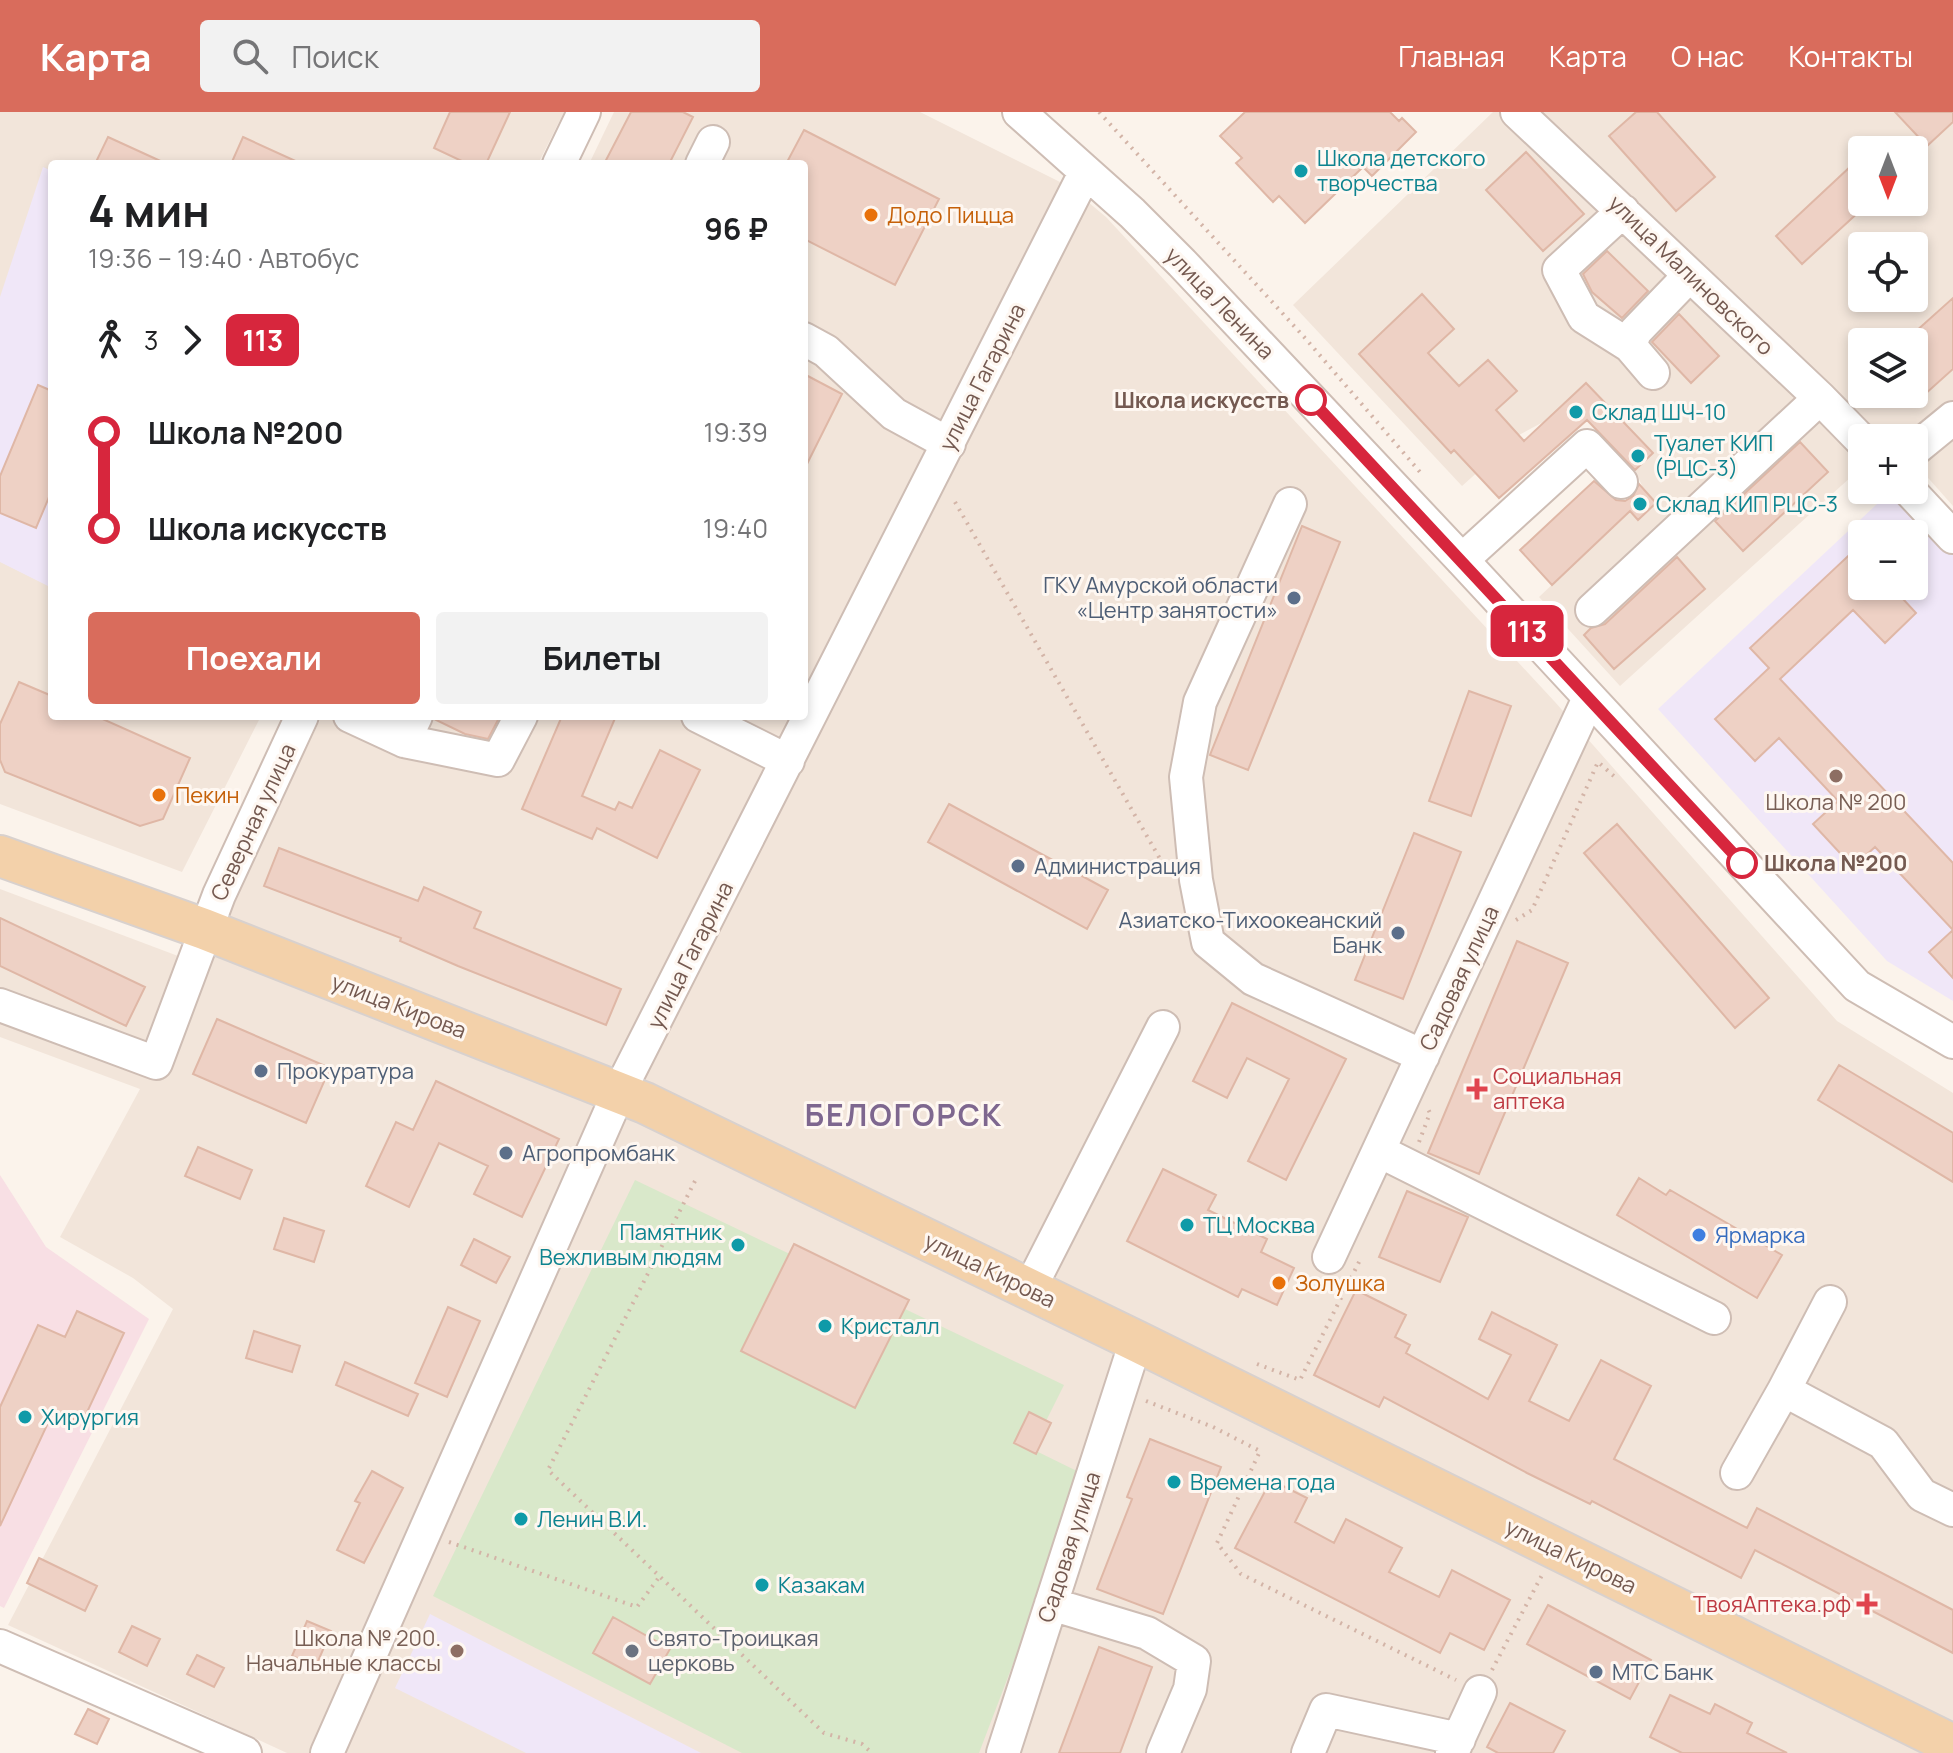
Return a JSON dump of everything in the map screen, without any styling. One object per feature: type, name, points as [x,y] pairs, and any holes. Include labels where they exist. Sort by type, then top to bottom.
[{"type":"main road","name":"улица Кирова","points":[[0,856],[204,929],[619,1092],[1136,1341],[1953,1745]]},
{"type":"street","points":[[561,160],[584,112]]},
{"type":"street","name":"улица Ленина","points":[[1019,112],[1132,213],[1182,263],[1857,986],[1953,1042]]},
{"type":"street","points":[[1031,112],[1076,163]]},
{"type":"street","name":"улица Малиновского","points":[[1517,112],[1848,427]]},
{"type":"street","name":"улица Гагарина","points":[[327,1753],[619,1092],[949,444],[1076,163]]},
{"type":"street","points":[[1623,211],[1559,270],[1584,317],[1630,346],[1653,373]]},
{"type":"street","points":[[1630,346],[1635,332],[1689,276]]},
{"type":"street","points":[[808,341],[826,351],[894,414],[949,444]]},
{"type":"street","points":[[1592,610],[1820,398]]},
{"type":"street","points":[[1928,439],[1953,418]]},
{"type":"street","points":[[1462,560],[1587,446],[1621,482]]},
{"type":"street","points":[[1290,504],[1200,702],[1197,717],[1186,777],[1196,880],[1208,942],[1253,979],[1423,1056]]},
{"type":"street","points":[[1922,504],[1953,537]]},
{"type":"street","name":"Садовая улица","points":[[1329,1257],[1589,698]]},
{"type":"street","name":"Северная улица","points":[[0,1005],[156,1063],[204,929],[300,720]]},
{"type":"street","points":[[368,720],[410,729],[498,760],[519,720]]},
{"type":"street","points":[[706,720],[788,761]]},
{"type":"street","points":[[1029,1290],[1163,1027]]},
{"type":"street","points":[[1379,1151],[1714,1318]]},
{"type":"street","points":[[1737,1473],[1830,1302]]},
{"type":"street","name":"Садовая улица","points":[[1003,1753],[1136,1341]]},
{"type":"street","points":[[1784,1390],[1883,1443],[1922,1495],[1953,1510]]},
{"type":"street","points":[[1051,1604],[1147,1633],[1194,1661],[1190,1689],[1163,1753]]},
{"type":"street","points":[[0,1646],[245,1753]]},
{"type":"street","points":[[1308,1753],[1326,1710],[1455,1746],[1480,1692]]},
{"type":"path","points":[[1099,112],[1305,338],[1429,483]]},
{"type":"path","points":[[955,502],[1169,873]]},
{"type":"path","points":[[695,1181],[548,1470],[824,1733],[862,1744],[872,1753]]},
{"type":"path","points":[[1251,1371],[1257,1364],[1300,1380],[1348,1288]]},
{"type":"path","points":[[1146,1401],[1213,1427],[1260,1451],[1217,1543],[1241,1574],[1480,1692],[1555,1548]]},
{"type":"path","points":[[424,1533],[637,1607],[660,1576]]},
{"type":"shaded area","points":[[0,112],[564,112],[540,160],[48,160],[48,720],[259,720],[182,872],[0,804]]},
{"type":"shaded area","points":[[614,112],[920,112],[1070,187],[1106,217],[1555,702],[1837,1021],[1953,1093],[1953,1740],[1946,1753],[287,1753],[8,1625],[173,1309],[133,1278],[60,1237],[140,1089],[0,1037],[0,889],[202,965],[320,720],[808,720],[808,160],[591,160]]},
{"type":"shaded area","points":[[1493,112],[1953,112],[1953,506],[1928,478],[1928,424],[1848,424],[1848,480],[1620,686],[1539,597],[1630,511],[1638,519],[1656,504],[1643,488],[1635,470],[1652,453],[1586,384],[1547,420],[1519,435],[1462,486],[1293,305]]},
{"type":"shaded area","points":[[43,167],[48,169],[48,586],[0,562],[0,297]]},
{"type":"shaded area","name":"Школа № 200","points":[[1877,504],[1905,504],[1920,520],[1860,520]]},
{"type":"shaded area","name":"Школа № 200","points":[[1928,528],[1953,555],[1953,1001],[1887,961],[1658,709],[1848,531],[1848,600],[1928,600]]},
{"type":"shaded area","points":[[0,1175],[46,1247],[149,1319],[4,1608],[0,1606]]},
{"type":"shaded area","name":"Школа № 200. Начальные классы","points":[[430,1614],[701,1753],[526,1753],[395,1688]]},
{"type":"green space","points":[[635,1180],[1064,1385],[1032,1449],[1085,1475],[979,1753],[742,1753],[433,1596]]},
{"type":"building","points":[[450,112],[510,112],[488,160],[460,160],[434,148]]},
{"type":"building","points":[[631,112],[683,112],[693,117],[671,160],[606,160]]},
{"type":"building","name":"Школа детского творчества","points":[[1245,112],[1390,112],[1399,121],[1402,118],[1416,132],[1372,176],[1363,167],[1305,223],[1279,196],[1273,202],[1236,163],[1242,158],[1220,136]]},
{"type":"building","points":[[1636,112],[1657,112],[1715,177],[1676,211],[1609,136]]},
{"type":"building","points":[[1895,112],[1953,112],[1953,122],[1928,145],[1928,136],[1918,136]]},
{"type":"building","points":[[804,130],[939,199],[895,285],[808,241],[808,160],[788,160]]},
{"type":"building","points":[[108,137],[158,160],[97,160]]},
{"type":"building","points":[[243,137],[293,160],[233,160]]},
{"type":"building","points":[[1526,152],[1584,214],[1543,251],[1486,190]]},
{"type":"building","points":[[1848,169],[1848,216],[1854,216],[1802,264],[1776,236]]},
{"type":"building","points":[[1607,251],[1648,291],[1622,318],[1592,292],[1583,274]]},
{"type":"building","points":[[1422,294],[1454,329],[1428,353],[1459,386],[1488,360],[1517,391],[1496,410],[1524,441],[1586,383],[1653,453],[1635,470],[1587,420],[1499,498],[1454,450],[1451,453],[1359,354]]},
{"type":"building","points":[[1953,298],[1953,369],[1928,391],[1928,328],[1920,328]]},
{"type":"building","points":[[1679,314],[1719,356],[1691,383],[1652,342]]},
{"type":"building","points":[[808,376],[842,394],[808,462]]},
{"type":"building","points":[[38,385],[48,389],[48,500],[36,528],[0,513],[0,476]]},
{"type":"building","points":[[1800,442],[1828,472],[1743,551],[1715,521]]},
{"type":"building","points":[[1594,481],[1616,500],[1625,501],[1633,496],[1639,484],[1656,503],[1638,520],[1630,511],[1552,585],[1520,550]]},
{"type":"building","points":[[1302,526],[1340,542],[1248,770],[1210,755]]},
{"type":"building","points":[[1848,556],[1848,600],[1904,600],[1916,613],[1885,643],[1853,610],[1780,679],[1953,863],[1953,930],[1875,847],[1853,867],[1813,824],[1838,801],[1779,738],[1755,761],[1715,719],[1769,668],[1750,648]]},
{"type":"building","points":[[1677,557],[1705,589],[1614,669],[1584,635],[1591,628],[1605,624]]},
{"type":"building","points":[[19,682],[48,694],[48,720],[105,720],[190,758],[163,819],[140,826],[5,772],[0,760],[0,724]]},
{"type":"building","points":[[1469,691],[1511,706],[1471,816],[1429,801]]},
{"type":"building","points":[[436,720],[498,720],[488,739],[465,734]]},
{"type":"building","points":[[560,720],[614,720],[582,796],[615,810],[619,802],[632,808],[660,750],[700,770],[657,858],[597,828],[592,839],[522,809]]},
{"type":"building","name":"Администрация","points":[[949,804],[1108,890],[1087,929],[928,842]]},
{"type":"building","points":[[1617,824],[1769,998],[1735,1028],[1584,853]]},
{"type":"building","points":[[1414,833],[1461,852],[1403,999],[1355,980]]},
{"type":"building","points":[[279,848],[418,901],[424,887],[481,912],[474,928],[621,989],[606,1025],[458,966],[400,941],[401,938],[264,886]]},
{"type":"building","points":[[0,918],[145,987],[126,1026],[0,966]]},
{"type":"building","points":[[1953,930],[1953,978],[1929,952]]},
{"type":"building","points":[[1517,941],[1568,963],[1479,1174],[1428,1153]]},
{"type":"building","points":[[1232,1003],[1346,1059],[1286,1180],[1248,1161],[1289,1079],[1247,1058],[1227,1098],[1193,1081]]},
{"type":"building","name":"Прокуратура","points":[[217,1019],[330,1068],[306,1123],[193,1074]]},
{"type":"building","points":[[1839,1065],[1953,1133],[1953,1182],[1818,1100]]},
{"type":"building","name":"Агропромбанк","points":[[436,1081],[559,1139],[522,1217],[474,1194],[488,1166],[439,1143],[409,1207],[366,1186],[396,1122],[413,1130]]},
{"type":"building","points":[[198,1147],[252,1170],[240,1199],[185,1176]]},
{"type":"building","name":"ТЦ Москва","points":[[1163,1169],[1216,1195],[1208,1210],[1267,1239],[1261,1252],[1294,1268],[1277,1305],[1242,1289],[1238,1297],[1127,1241]]},
{"type":"building","name":"Ярмарка","points":[[1639,1178],[1666,1195],[1670,1190],[1782,1255],[1757,1298],[1617,1215]]},
{"type":"building","points":[[1407,1191],[1468,1217],[1440,1282],[1379,1257]]},
{"type":"building","points":[[284,1218],[324,1231],[314,1262],[274,1249]]},
{"type":"building","points":[[474,1239],[510,1257],[496,1283],[461,1265]]},
{"type":"building","name":"Кристалл","points":[[794,1244],[909,1300],[855,1408],[741,1351]]},
{"type":"building","points":[[1356,1290],[1406,1315],[1395,1337],[1410,1345],[1406,1353],[1488,1399],[1511,1355],[1479,1339],[1492,1312],[1557,1345],[1529,1401],[1569,1421],[1601,1360],[1651,1386],[1614,1459],[1747,1528],[1757,1508],[1953,1610],[1953,1653],[1755,1550],[1741,1578],[1592,1501],[1590,1504],[1527,1473],[1384,1397],[1379,1407],[1314,1375]]},
{"type":"building","points":[[448,1307],[480,1321],[447,1397],[415,1383]]},
{"type":"building","name":"Хирургия","points":[[77,1311],[124,1333],[82,1423],[54,1410],[0,1526],[0,1407],[38,1325],[65,1337]]},
{"type":"building","points":[[254,1331],[300,1346],[292,1372],[246,1358]]},
{"type":"building","points":[[345,1362],[418,1394],[408,1416],[336,1385]]},
{"type":"building","points":[[1029,1412],[1051,1423],[1036,1454],[1014,1443]]},
{"type":"building","points":[[1150,1439],[1221,1467],[1163,1614],[1097,1589],[1132,1499],[1127,1497]]},
{"type":"building","points":[[372,1471],[403,1488],[364,1563],[337,1550],[360,1503],[355,1501]]},
{"type":"building","points":[[1271,1480],[1307,1498],[1295,1522],[1334,1543],[1346,1519],[1402,1548],[1389,1572],[1439,1597],[1452,1570],[1510,1600],[1484,1650],[1450,1633],[1440,1653],[1235,1548]]},
{"type":"building","points":[[39,1558],[97,1586],[85,1611],[27,1583]]},
{"type":"building","points":[[1548,1605],[1651,1660],[1630,1699],[1527,1644]]},
{"type":"building","name":"Свято-Троицкая церковь","points":[[613,1617],[670,1649],[650,1684],[593,1653]]},
{"type":"building","points":[[307,1621],[331,1631],[316,1666],[292,1656]]},
{"type":"building","points":[[132,1626],[160,1639],[147,1666],[119,1652]]},
{"type":"building","points":[[1099,1647],[1152,1667],[1120,1753],[1059,1753]]},
{"type":"building","points":[[197,1655],[224,1668],[214,1687],[187,1674]]},
{"type":"building","points":[[1670,1695],[1710,1714],[1715,1704],[1752,1723],[1747,1733],[1787,1753],[1682,1753],[1650,1737]]},
{"type":"building","points":[[1510,1703],[1565,1731],[1553,1753],[1498,1753],[1487,1747]]},
{"type":"building","points":[[88,1709],[109,1719],[97,1744],[75,1734]]},
{"type":"bus line","name":"113","points":[[1311,400],[1742,863]]},
{"type":"place","name":"Школа детского творчества","points":[[1301,171]]},
{"type":"place","name":"Додо Пицца","points":[[871,215]]},
{"type":"place","name":"Школа искусств","points":[[1311,400]]},
{"type":"place","name":"Склад ШЧ-10","points":[[1576,412]]},
{"type":"place","name":"Туалет КИП (РЦС-3)","points":[[1638,456]]},
{"type":"place","name":"Склад КИП РЦС-3","points":[[1640,504]]},
{"type":"place","name":"ГКУ Амурской области «Центр занятости»","points":[[1294,598]]},
{"type":"place","name":"Школа № 200","points":[[1836,776]]},
{"type":"place","name":"Пекин","points":[[159,795]]},
{"type":"place","name":"Школа №200","points":[[1742,863]]},
{"type":"place","name":"Администрация","points":[[1018,866]]},
{"type":"place","name":"Азиатско-Тихоокеанский Банк","points":[[1398,933]]},
{"type":"place","name":"Прокуратура","points":[[261,1071]]},
{"type":"place","name":"Социальная аптека","points":[[1477,1089]]},
{"type":"place","name":"Агропромбанк","points":[[506,1153]]},
{"type":"place","name":"ТЦ Москва","points":[[1187,1225]]},
{"type":"place","name":"Ярмарка","points":[[1699,1235]]},
{"type":"place","name":"Памятник Вежливым людям","points":[[738,1245]]},
{"type":"place","name":"Золушка","points":[[1279,1283]]},
{"type":"place","name":"Кристалл","points":[[825,1326]]},
{"type":"place","name":"Хирургия","points":[[25,1417]]},
{"type":"place","name":"Времена года","points":[[1174,1482]]},
{"type":"place","name":"Ленин В.И.","points":[[521,1519]]},
{"type":"place","name":"Казакам","points":[[762,1585]]},
{"type":"place","name":"ТвояАптека.рф","points":[[1867,1604]]},
{"type":"place","name":"Школа № 200. Начальные классы","points":[[457,1651]]},
{"type":"place","name":"Свято-Троицкая церковь","points":[[632,1651]]},
{"type":"place","name":"МТС Банк","points":[[1596,1672]]},
{"type":"district","name":"БЕЛОГОРСК","points":[[904,1116]]}]
